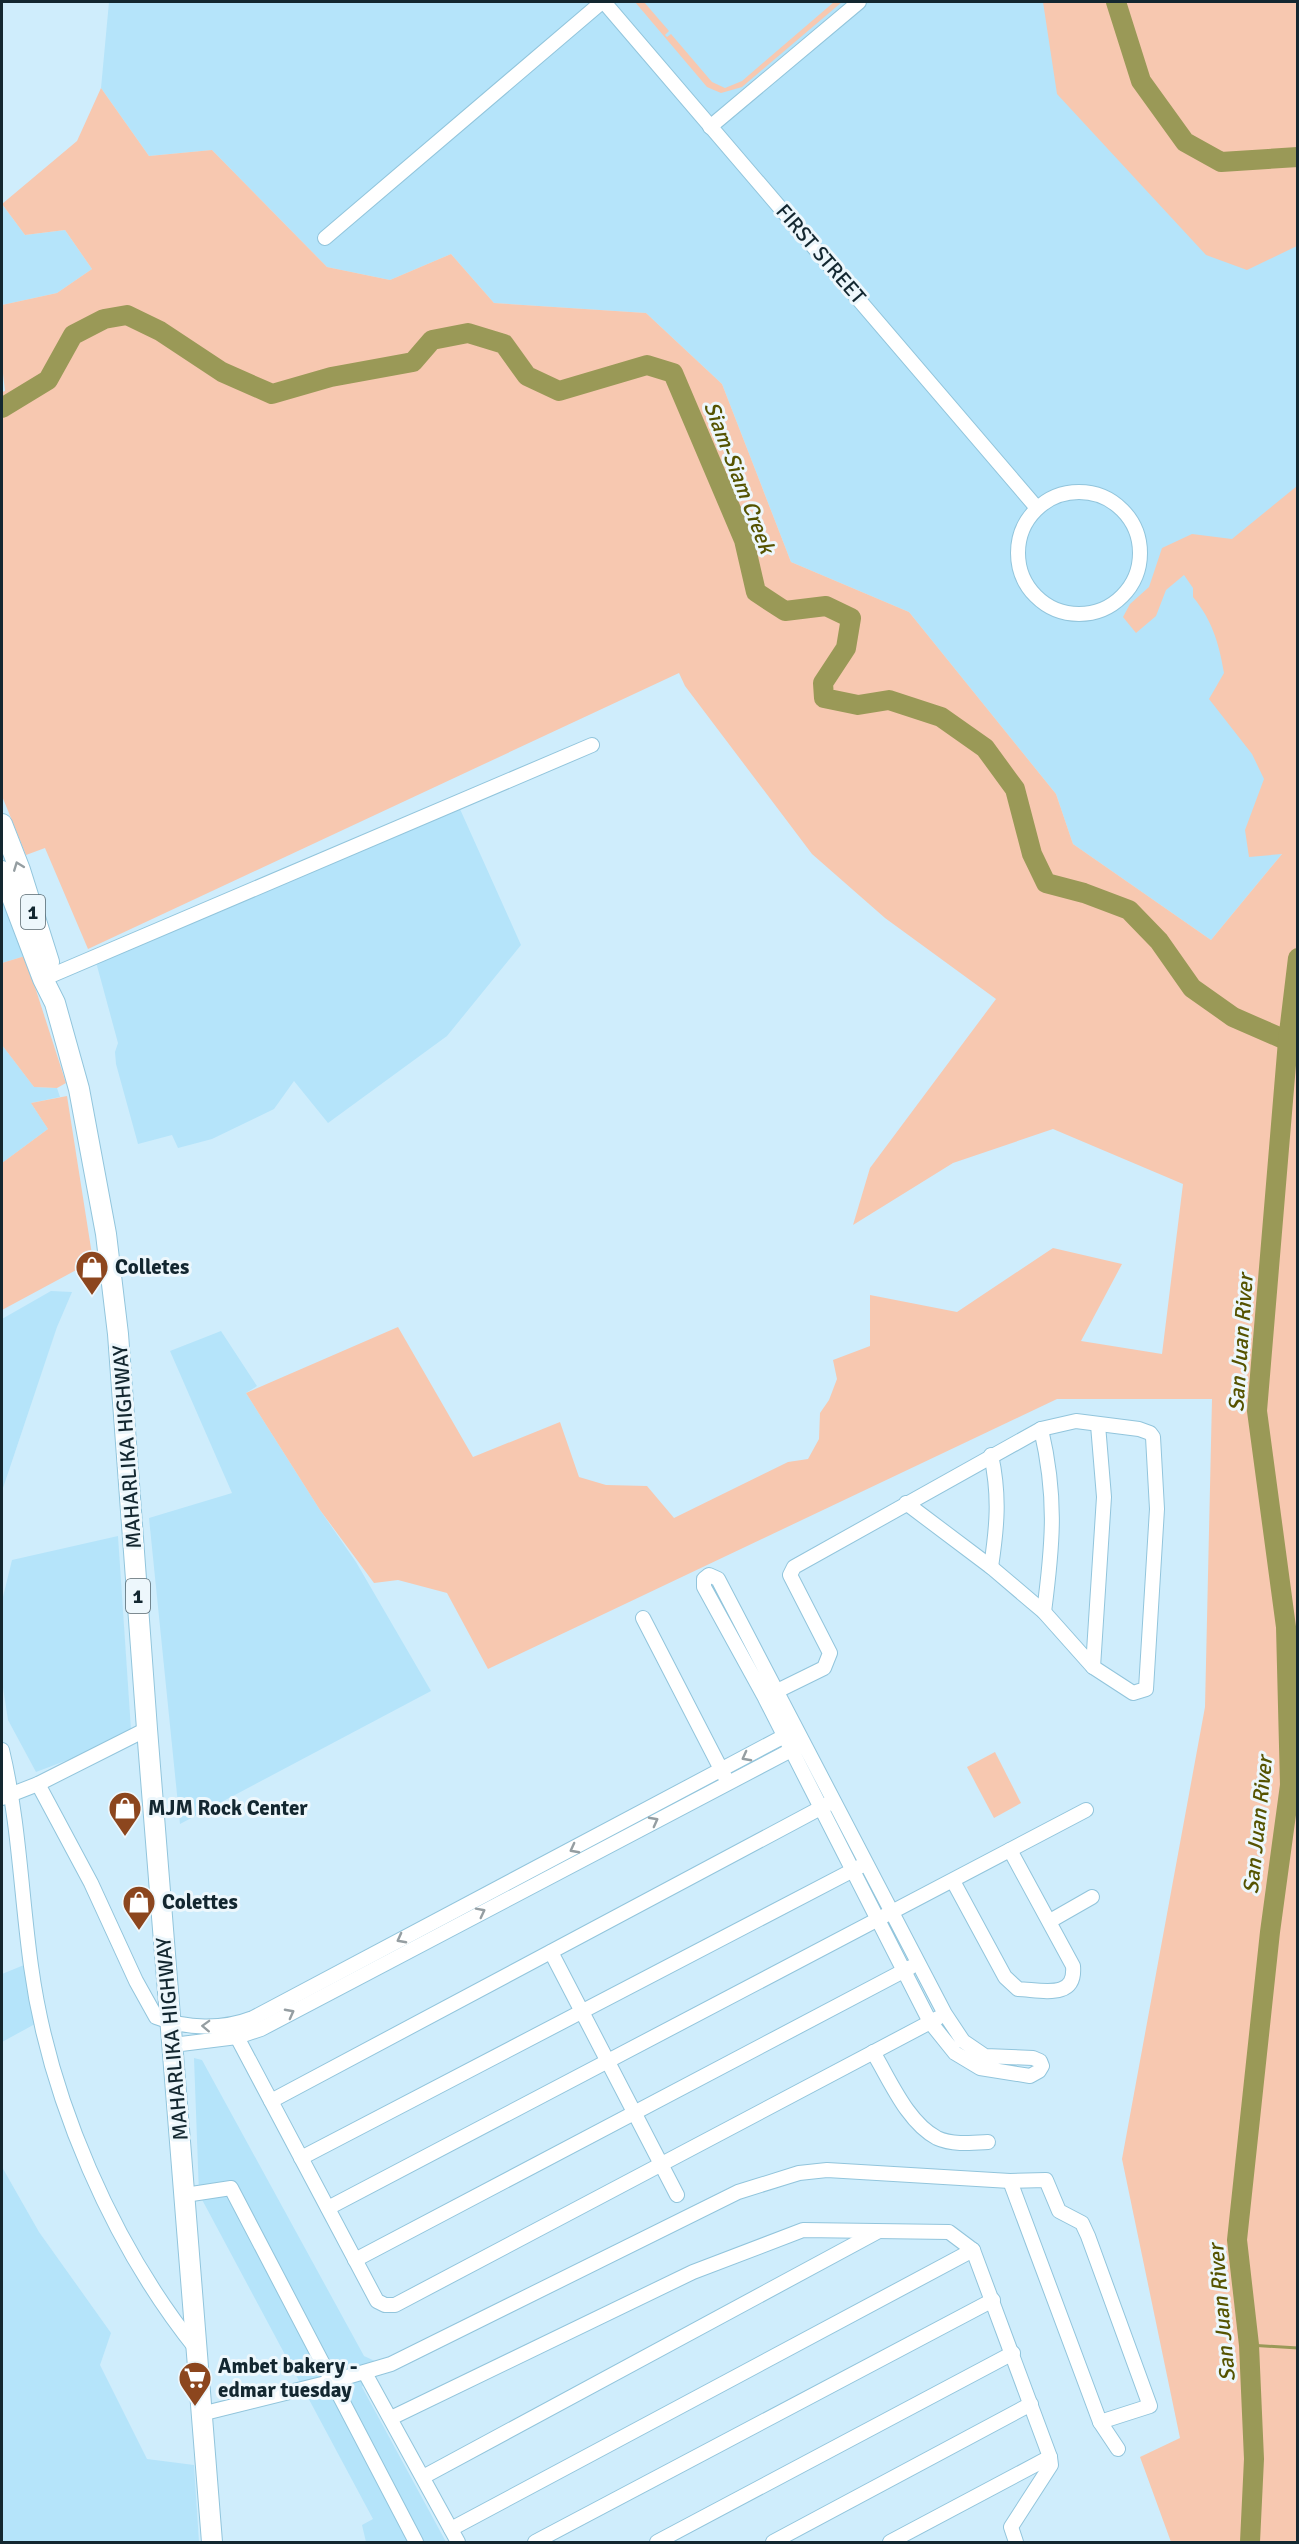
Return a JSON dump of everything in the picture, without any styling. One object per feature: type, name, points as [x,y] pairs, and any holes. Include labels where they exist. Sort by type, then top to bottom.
[{"type":"highway","name":"MAHARLIKA HIGHWAY","points":[[2,824],[20,870],[83,1108],[111,1276],[118,1334],[147,1729],[213,2542]]},
{"type":"highway","name":"MAHARLIKA HIGHWAY","points":[[2,871],[48,977]]},
{"type":"street","name":"FIRST STREET","points":[[603,2],[919,367],[1037,508]]},
{"type":"street","points":[[325,238],[603,2]]},
{"type":"street","points":[[710,128],[859,2]]},
{"type":"street","points":[[1085,492],[1110,500],[1129,517],[1140,540],[1139,568],[1126,593],[1104,610],[1083,615],[1061,612],[1041,602],[1026,586],[1018,566],[1020,534],[1037,508],[1059,495],[1085,492]]},
{"type":"street","points":[[48,977],[592,745]]},
{"type":"street","points":[[771,1694],[824,1668],[830,1653],[790,1575],[794,1567],[906,1503],[991,1455],[1041,1429],[1076,1421],[1139,1429],[1150,1433],[1153,1437],[1157,1509],[1146,1689],[1133,1693],[1093,1667],[1044,1612],[906,1503]]},
{"type":"street","points":[[1093,1667],[1104,1497],[1098,1425]]},
{"type":"street","points":[[1041,1429],[1049,1463],[1054,1513],[1052,1553],[1044,1612]]},
{"type":"street","points":[[991,1455],[998,1483],[998,1520],[991,1568]]},
{"type":"street","points":[[771,1694],[718,1579],[709,1575],[704,1579],[704,1587],[771,1694],[797,1729],[945,2014],[963,2041],[985,2056],[1033,2058],[1041,2061],[1042,2066],[1039,2071],[1030,2076],[980,2068],[955,2053],[930,2022],[784,1736],[771,1694]]},
{"type":"street","points":[[643,1618],[724,1776]]},
{"type":"street","points":[[7,1796],[38,1784],[147,1729]]},
{"type":"street","points":[[173,2045],[236,2031],[261,2029],[724,1776],[797,1729]]},
{"type":"street","points":[[724,1776],[804,1743]]},
{"type":"street","points":[[2,1750],[32,1968],[58,2084],[88,2167],[123,2235],[171,2318],[197,2350]]},
{"type":"street","points":[[38,1784],[91,1884],[136,1981],[156,2017],[171,2023],[236,2031]]},
{"type":"street","points":[[271,2101],[834,1801]]},
{"type":"street","points":[[328,2208],[1086,1810]]},
{"type":"street","points":[[952,1881],[1005,1977],[1013,1987],[1060,1990],[1069,1986],[1074,1977],[1073,1966],[1010,1850]]},
{"type":"street","points":[[301,2158],[866,1863]]},
{"type":"street","points":[[1050,1922],[1092,1897]]},
{"type":"street","points":[[551,1952],[677,2195]]},
{"type":"street","points":[[356,2260],[918,1963]]},
{"type":"street","points":[[236,2031],[377,2301],[385,2305],[395,2305],[945,2014]]},
{"type":"street","points":[[873,2052],[914,2119],[937,2138],[957,2143],[988,2142]]},
{"type":"street","points":[[201,2414],[365,2373],[391,2364],[738,2192],[799,2173],[827,2170],[1010,2181],[1046,2180],[1059,2211],[1082,2223],[1088,2235],[1150,2406],[1100,2422]]},
{"type":"street","points":[[1010,2181],[1100,2422],[1118,2449]]},
{"type":"street","points":[[185,2195],[231,2188],[330,2382],[416,2542]]},
{"type":"street","points":[[391,2418],[704,2268],[803,2230],[949,2232],[974,2250],[1050,2457],[1051,2465],[1011,2528],[1013,2541]]},
{"type":"street","points":[[423,2477],[879,2231]]},
{"type":"street","points":[[451,2529],[974,2250]]},
{"type":"street","points":[[535,2542],[993,2300]]},
{"type":"street","points":[[657,2542],[1013,2354]]},
{"type":"street","points":[[365,2373],[458,2542]]},
{"type":"street","points":[[774,2542],[1031,2404]]},
{"type":"street","points":[[890,2542],[1050,2457]]},
{"type":"shaded area","points":[[109,2],[1297,2],[1298,636],[1282,854],[1211,940],[1073,844],[1056,794],[909,612],[791,562],[722,384],[646,313],[494,303],[451,254],[390,280],[327,267],[212,150],[149,156],[101,88]]},
{"type":"shaded area","points":[[635,2],[644,2],[669,31],[665,35],[667,37],[671,34],[712,82],[725,88],[742,81],[834,2],[842,2],[742,87],[721,93],[707,87]]},
{"type":"shaded area","points":[[1043,2],[1297,2],[1297,246],[1247,270],[1206,255],[1057,94]]},
{"type":"shaded area","points":[[101,88],[149,156],[212,150],[327,267],[390,280],[451,254],[494,303],[646,313],[722,384],[791,562],[909,612],[1056,794],[1073,844],[1211,940],[1282,854],[1249,857],[1245,830],[1264,779],[1252,754],[1209,699],[1224,673],[1222,662],[1210,623],[1193,597],[1193,588],[1184,575],[1166,590],[1156,616],[1136,633],[1123,617],[1130,604],[1149,587],[1162,548],[1192,534],[1232,539],[1297,486],[1297,2542],[1171,2542],[1140,2457],[1180,2438],[1122,2159],[1205,1707],[1212,1399],[1057,1399],[488,1669],[447,1593],[398,1580],[374,1583],[320,1510],[246,1393],[398,1327],[473,1457],[560,1422],[579,1477],[606,1485],[647,1486],[674,1518],[788,1462],[808,1459],[819,1439],[820,1413],[829,1400],[837,1379],[833,1360],[870,1346],[870,1295],[957,1312],[1053,1248],[1122,1264],[1081,1341],[1162,1354],[1183,1184],[1053,1129],[953,1163],[853,1225],[870,1168],[996,999],[885,918],[812,854],[685,686],[679,673],[88,949],[45,848],[26,855],[2,796],[2,392],[5,391],[2,365],[2,305],[57,293],[92,269],[65,230],[25,235],[2,204],[77,141]]},
{"type":"shaded area","points":[[2,204],[25,235],[65,230],[92,269],[57,293],[2,305]]},
{"type":"shaded area","points":[[455,798],[521,945],[447,1036],[328,1123],[294,1081],[274,1109],[212,1139],[178,1148],[172,1135],[138,1144],[116,1064],[115,1052],[118,1043],[96,962],[222,911]]},
{"type":"shaded area","points":[[2,889],[25,956],[2,963]]},
{"type":"shaded area","points":[[25,956],[66,1083],[57,1088],[34,1087],[2,1045],[2,963]]},
{"type":"shaded area","points":[[2,1045],[34,1087],[57,1088],[60,1097],[31,1103],[48,1129],[2,1163]]},
{"type":"shaded area","points":[[67,1096],[93,1261],[2,1310],[2,1163],[48,1129],[31,1103]]},
{"type":"shaded area","points":[[51,1291],[72,1292],[57,1327],[2,1491],[2,1319]]},
{"type":"shaded area","points":[[221,1331],[257,1386],[246,1393],[320,1510],[356,1562],[431,1691],[180,1824],[149,1518],[232,1493],[170,1351]]},
{"type":"shaded area","points":[[118,1536],[131,1730],[118,1741],[36,1772],[8,1720],[2,1681],[2,1601],[12,1560]]},
{"type":"shaded area","points":[[995,1752],[1021,1803],[994,1818],[967,1767]]},
{"type":"shaded area","points":[[24,1965],[35,2024],[2,2042],[2,1974]]},
{"type":"shaded area","points":[[194,2058],[202,2060],[364,2356],[377,2362],[362,2387],[446,2542],[366,2542],[362,2525],[373,2519],[199,2194]]},
{"type":"shaded area","points":[[2,2167],[39,2232],[111,2333],[100,2365],[147,2459],[194,2465],[199,2542],[2,2542]]},
{"type":"waterway","name":"San Juan River","points":[[1116,2],[1141,81],[1185,142],[1221,162],[1298,157]]},
{"type":"waterway","name":"Siam-Siam Creek","points":[[2,408],[48,380],[73,335],[104,319],[127,315],[160,331],[222,372],[272,394],[331,377],[413,362],[432,340],[468,333],[504,344],[527,376],[559,391],[647,365],[673,373],[744,540],[756,592],[785,611],[826,606],[851,618],[846,648],[823,683],[824,698],[858,705],[889,700],[941,717],[985,748],[1015,789],[1032,854],[1046,883],[1084,893],[1129,910],[1159,941],[1192,988],[1233,1017],[1288,1041]]},
{"type":"waterway","name":"San Juan River","points":[[1250,2542],[1254,2459],[1249,2345],[1237,2240],[1270,1932],[1290,1785],[1286,1627],[1257,1411],[1288,1041],[1298,958]]},
{"type":"waterway","points":[[1249,2345],[1298,2348]]},
{"type":"place","name":"Colletes","points":[[92,1296]]},
{"type":"place","name":"MJM Rock Center","points":[[125,1837]]},
{"type":"place","name":"Colettes","points":[[139,1931]]},
{"type":"place","name":"Ambet bakery - edmar tuesday","points":[[195,2407]]}]
